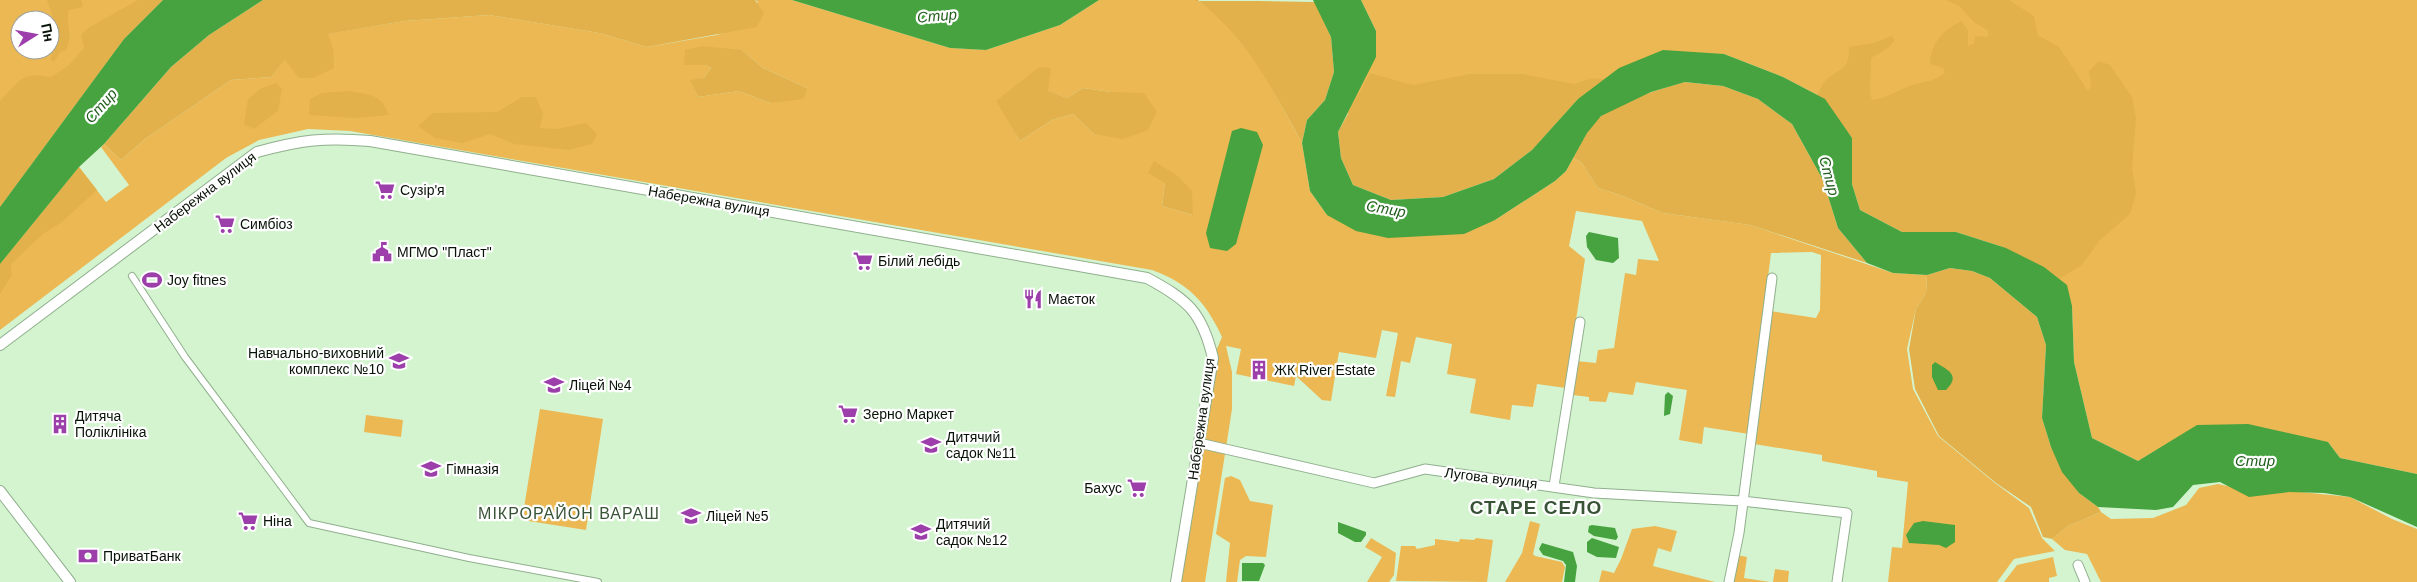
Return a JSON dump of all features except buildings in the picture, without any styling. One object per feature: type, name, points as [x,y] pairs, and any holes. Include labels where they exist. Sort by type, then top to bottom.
[{"type":"street","name":"Набережна вулиця","points":[[0,345],[257,152],[296,141],[334,138],[370,141],[1147,278],[1174,293],[1198,315],[1207,335],[1213,358],[1176,582]]},
{"type":"street","points":[[132,276],[185,357],[309,523],[469,558],[598,582]]},
{"type":"street","points":[[1729,582],[1739,534],[1772,278]]},
{"type":"street","points":[[1554,486],[1580,322]]},
{"type":"street","name":"Лугова вулиця","points":[[1199,443],[1374,483],[1425,469],[1594,493],[1742,500],[1848,513],[1837,582]]},
{"type":"street","points":[[0,491],[70,582]]},
{"type":"street","points":[[2078,565],[2085,582]]},
{"type":"shaded area","points":[[0,0],[163,0],[124,39],[0,207]]},
{"type":"shaded area","points":[[47,0],[81,0],[83,7],[69,10],[68,44],[66,50],[60,52],[60,10],[50,10]]},
{"type":"shaded area","points":[[138,0],[163,0],[124,39],[0,207],[0,101],[22,79],[33,76],[51,77],[69,65],[84,48],[81,35],[88,28]]},
{"type":"shaded area","points":[[263,0],[755,0],[764,13],[757,27],[647,47],[599,33],[489,15],[405,21],[328,34],[333,49],[334,68],[313,78],[299,78],[285,60],[271,77],[231,80],[145,139],[121,160],[104,144],[171,67],[209,35]]},
{"type":"shaded area","points":[[755,0],[792,0],[950,48],[986,50],[1060,25],[1099,0],[1198,0],[1222,19],[1261,68],[1302,143],[1310,191],[1327,215],[1495,220],[1555,181],[1566,171],[1573,158],[1581,162],[1598,188],[1663,213],[1750,225],[1893,273],[1927,275],[1926,293],[1916,309],[1907,349],[1913,389],[1938,436],[2029,508],[2042,538],[2055,551],[2014,559],[1997,582],[1888,582],[1892,547],[1902,548],[1908,482],[1877,477],[1877,471],[1822,461],[1822,455],[1748,443],[1749,434],[1704,427],[1702,444],[1679,440],[1687,390],[1636,382],[1633,395],[1609,392],[1606,402],[1589,401],[1589,397],[1573,395],[1576,361],[1596,363],[1598,350],[1614,348],[1625,273],[1636,275],[1638,259],[1659,261],[1642,221],[1576,211],[1569,246],[1585,259],[1566,388],[1537,384],[1533,407],[1512,405],[1510,420],[1470,413],[1476,379],[1447,374],[1452,344],[1416,337],[1410,363],[1401,361],[1395,397],[1386,396],[1398,333],[1382,330],[1376,358],[1339,352],[1331,401],[1322,400],[1296,376],[1294,386],[1236,374],[1241,349],[1226,346],[1232,372],[1232,409],[1205,582],[1176,582],[1213,358],[1222,337],[1209,314],[1194,295],[1176,281],[1152,270],[350,131],[308,129],[259,140],[226,158],[0,330],[0,264],[79,167],[106,202],[129,185],[101,147],[104,144],[121,160],[145,139],[231,80],[271,77],[302,38],[405,21],[489,15],[599,33],[647,47],[717,35],[730,30],[758,2]],"holes":[[[742,50],[763,68],[807,88],[770,103],[739,91],[698,97],[691,81],[704,78],[711,68],[705,65],[685,65]],[[1050,68],[1047,91],[1067,98],[1083,88],[1111,92],[1094,134],[1073,114],[1052,120],[1020,141],[997,101]],[[1165,183],[1193,215],[1162,206]],[[1812,252],[1821,255],[1820,310],[1816,318],[1764,310],[1771,253]]]},
{"type":"shaded area","points":[[1198,0],[1315,2],[1331,37],[1334,72],[1325,100],[1307,120],[1302,143],[1269,84],[1246,49],[1232,32]]},
{"type":"shaded area","points":[[1361,0],[2417,0],[2417,474],[2340,458],[2328,442],[2158,449],[2138,461],[2092,438],[2074,362],[2072,306],[1825,99],[1783,77],[1724,54],[1578,99],[1532,150],[1347,113],[1376,31]]},
{"type":"shaded area","points":[[1946,0],[2009,0],[2034,16],[2038,35],[2059,47],[2088,91],[2091,86],[2089,71],[2099,61],[2110,65],[2132,97],[2136,118],[2132,168],[2136,193],[2130,214],[2100,240],[2082,265],[2059,279],[2044,267],[2006,248],[1956,232],[1902,232],[1860,210],[1852,184],[1852,138],[1817,95],[1825,81],[1848,61],[1849,47],[1873,43],[1892,36],[1895,40],[1888,48],[1871,58],[1870,92],[1872,100],[1888,96],[1912,85],[1933,80],[1945,73],[1943,68],[1930,64],[1935,44],[1943,33],[1961,21],[1968,30],[1968,46],[1974,43],[1975,36],[1988,37],[1988,30],[1975,23],[1959,6]]},
{"type":"shaded area","points":[[702,46],[742,50],[763,68],[807,88],[804,99],[770,103],[739,91],[698,97],[690,80],[704,78],[711,68],[705,65],[684,65],[685,50]]},
{"type":"shaded area","points":[[1039,67],[1051,68],[1048,91],[1067,98],[1083,88],[1111,92],[1144,93],[1157,112],[1148,130],[1123,139],[1094,134],[1073,114],[1052,120],[1020,141],[996,101]]},
{"type":"shaded area","points":[[1370,73],[1413,85],[1470,74],[1523,74],[1574,84],[1592,78],[1604,79],[1578,99],[1532,150],[1494,179],[1443,197],[1391,200],[1353,185],[1341,158],[1338,132]]},
{"type":"shaded area","points":[[1685,82],[1723,86],[1758,99],[1792,124],[1823,180],[1838,228],[1867,263],[1750,225],[1663,213],[1598,188],[1581,162],[1573,158],[1596,120],[1610,110],[1631,100]]},
{"type":"shaded area","points":[[276,83],[282,89],[278,111],[254,129],[244,125],[248,99],[260,89]]},
{"type":"shaded area","points":[[348,91],[368,94],[378,98],[389,115],[354,118],[309,115],[310,99],[322,93]]},
{"type":"shaded area","points":[[522,97],[536,97],[543,114],[540,128],[557,129],[586,123],[597,134],[592,144],[569,150],[514,144],[490,134],[462,143],[435,138],[418,126],[433,113],[497,112]]},
{"type":"shaded area","points":[[1154,161],[1178,176],[1192,191],[1193,215],[1162,206],[1165,183],[1148,173]]},
{"type":"shaded area","points":[[79,167],[97,190],[62,222],[43,234],[11,264],[12,275],[0,294],[0,264]]},
{"type":"shaded area","points":[[1950,268],[1972,271],[1990,278],[2037,317],[2046,345],[2042,418],[2051,447],[2079,493],[2098,507],[2101,512],[2068,526],[2052,539],[2043,537],[2031,507],[1996,483],[1939,436],[1915,389],[1909,349],[1916,309],[1926,293],[1927,275]]},
{"type":"shaded area","points":[[540,409],[603,419],[586,530],[522,520]]},
{"type":"shaded area","points":[[366,415],[403,420],[401,437],[364,432]]},
{"type":"shaded area","points":[[1231,476],[1240,480],[1250,501],[1273,505],[1266,557],[1246,556],[1240,560],[1237,582],[1226,582],[1230,543],[1216,534],[1225,478]]},
{"type":"shaded area","points":[[2218,484],[2241,489],[2272,489],[2350,497],[2392,519],[2417,529],[2417,582],[2101,582],[2087,554],[2065,550],[2052,539],[2068,526],[2101,512],[2111,519],[2153,518],[2186,505],[2199,488]]},
{"type":"shaded area","points":[[1530,521],[1540,524],[1533,554],[1562,562],[1565,567],[1562,582],[1505,582],[1522,553]]},
{"type":"shaded area","points":[[1655,526],[1677,531],[1671,552],[1658,548],[1653,566],[1715,582],[1599,582],[1602,570],[1614,573],[1632,529]]},
{"type":"shaded area","points":[[1371,538],[1396,553],[1394,575],[1389,582],[1367,582],[1382,557],[1365,547]]},
{"type":"shaded area","points":[[1476,538],[1493,540],[1487,582],[1396,581],[1401,546],[1415,546],[1417,549],[1435,545],[1435,539],[1459,542],[1460,539],[1474,540]]},
{"type":"shaded area","points":[[1736,555],[1747,557],[1744,578],[1770,582],[1731,582]]},
{"type":"shaded area","points":[[2053,557],[2057,576],[2049,578],[2049,582],[2004,582],[2017,565]]},
{"type":"shaded area","points":[[1775,569],[1789,571],[1788,582],[1773,582]]},
{"type":"water","name":"Стир","points":[[163,0],[263,0],[209,35],[171,67],[104,144],[79,167],[0,264],[0,207],[124,39]]},
{"type":"water","name":"Стир","points":[[792,0],[1099,0],[1060,25],[986,50],[950,48]]},
{"type":"water","name":"Стир","points":[[1313,0],[1361,0],[1376,31],[1376,57],[1338,132],[1341,158],[1353,185],[1391,200],[1443,197],[1494,179],[1532,150],[1578,99],[1619,68],[1663,50],[1724,54],[1783,77],[1825,99],[1852,138],[1852,184],[1860,210],[1902,232],[1956,232],[2006,248],[2044,267],[2067,285],[2072,306],[2074,362],[2092,438],[2138,461],[2197,425],[2248,424],[2328,442],[2340,458],[2417,474],[2417,527],[2350,497],[2324,493],[2289,492],[2249,497],[2220,482],[2193,485],[2173,507],[2156,510],[2098,507],[2079,493],[2062,472],[2051,447],[2042,418],[2046,345],[2037,317],[1990,278],[1972,271],[1950,268],[1927,275],[1893,273],[1867,263],[1838,228],[1823,180],[1792,124],[1758,99],[1723,86],[1685,82],[1651,92],[1601,116],[1587,133],[1566,171],[1555,181],[1495,220],[1464,234],[1388,238],[1356,231],[1327,215],[1310,191],[1302,143],[1307,120],[1325,100],[1334,72],[1331,37]]},
{"type":"water","points":[[1241,128],[1257,132],[1263,145],[1236,244],[1227,251],[1210,248],[1206,233],[1232,131]]},
{"type":"water","points":[[1589,232],[1618,238],[1619,258],[1613,263],[1596,260],[1587,247],[1586,236]]},
{"type":"water","points":[[1935,362],[1948,370],[1953,377],[1946,390],[1938,390],[1932,377],[1932,365]]},
{"type":"water","points":[[1668,392],[1673,396],[1670,414],[1664,416],[1665,395]]},
{"type":"water","points":[[1923,521],[1955,525],[1955,542],[1946,548],[1939,545],[1909,543],[1906,535],[1914,523]]},
{"type":"water","points":[[1338,522],[1366,532],[1366,535],[1361,542],[1355,542],[1338,533]]},
{"type":"water","points":[[1589,526],[1615,528],[1618,537],[1616,540],[1594,536],[1588,532]]},
{"type":"water","points":[[1592,538],[1619,547],[1616,558],[1597,557],[1587,552],[1587,542]]},
{"type":"water","points":[[1542,543],[1573,552],[1577,566],[1575,582],[1564,582],[1566,565],[1563,561],[1543,555],[1539,549]]},
{"type":"water","points":[[1242,563],[1263,563],[1265,565],[1259,581],[1242,581]]},
{"type":"place","name":"Сузір'я","points":[[385,190]]},
{"type":"place","name":"Симбіоз","points":[[225,224]]},
{"type":"place","name":"МГМО \"Пласт\"","points":[[382,252]]},
{"type":"place","name":"Білий лебідь","points":[[863,261]]},
{"type":"place","name":"Joy fitnes","points":[[152,280]]},
{"type":"place","name":"Маєток","points":[[1033,299]]},
{"type":"place","name":"Навчально-виховний комплекс №10","points":[[399,361]]},
{"type":"place","name":"ЖК River Estate","points":[[1259,370]]},
{"type":"place","name":"Ліцей №4","points":[[554,385]]},
{"type":"place","name":"Зерно Маркет","points":[[848,414]]},
{"type":"place","name":"Дитяча Поліклініка","points":[[60,424]]},
{"type":"place","name":"Дитячий садок №11","points":[[931,445]]},
{"type":"place","name":"Гімназія","points":[[431,469]]},
{"type":"place","name":"Бахус","points":[[1137,488]]},
{"type":"place","name":"Ліцей №5","points":[[691,516]]},
{"type":"place","name":"Ніна","points":[[248,521]]},
{"type":"place","name":"Дитячий садок №12","points":[[921,532]]},
{"type":"place","name":"ПриватБанк","points":[[88,556]]},
{"type":"district","name":"СТАРЕ СЕЛО","points":[[1536,507]]},
{"type":"district","name":"МІКРОРАЙОН ВАРАШ","points":[[569,513]]}]
